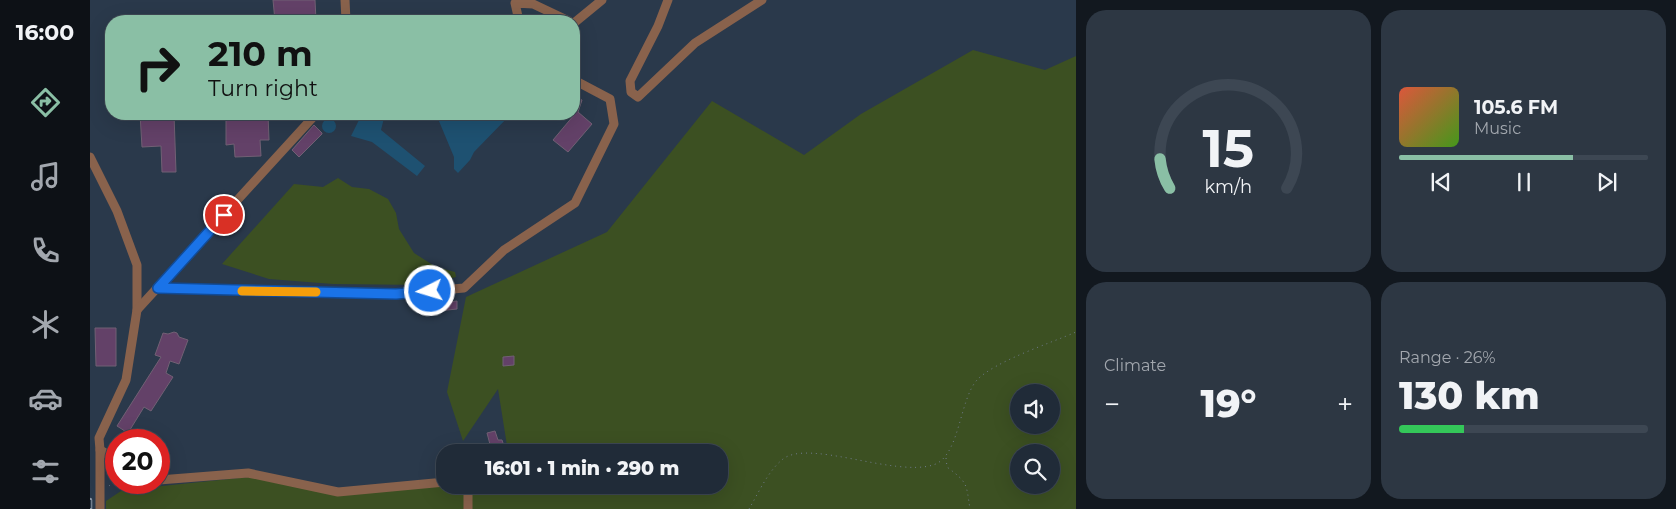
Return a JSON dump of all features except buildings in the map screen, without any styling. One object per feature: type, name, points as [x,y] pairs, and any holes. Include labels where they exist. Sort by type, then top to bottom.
[{"type":"street","points":[[345,0],[346,15]]},
{"type":"street","points":[[580,18],[602,0]]},
{"type":"street","points":[[668,0],[658,26],[630,81],[631,92],[638,97],[695,43],[762,0]]},
{"type":"street","points":[[518,15],[517,2],[534,4],[557,15]]},
{"type":"street","points":[[158,288],[396,294],[464,288],[504,250],[574,203],[614,124],[610,99],[580,83]]},
{"type":"street","points":[[137,310],[311,120]]},
{"type":"street","points":[[90,157],[117,210],[137,264],[137,310],[126,380],[99,438],[100,509]]},
{"type":"street","points":[[100,450],[105,453]]},
{"type":"street","points":[[170,479],[248,473],[338,492],[436,483]]},
{"type":"street","points":[[468,494],[468,509]]},
{"type":"path","points":[[749,509],[773,470],[784,459],[794,454],[808,453],[916,468],[934,465],[945,458],[956,434],[968,395],[976,380],[990,369],[1076,332]]},
{"type":"path","points":[[945,458],[947,467],[960,476],[966,487],[970,509]]},
{"type":"green space","points":[[973,50],[1045,70],[1076,56],[1076,509],[106,509],[106,501],[116,494],[170,494],[170,485],[249,477],[339,495],[436,486],[436,494],[728,494],[728,444],[507,444],[498,389],[463,441],[447,392],[466,297],[607,232],[712,101],[804,155],[861,114]]},
{"type":"green space","points":[[338,178],[352,187],[369,189],[388,199],[396,213],[399,229],[414,253],[436,267],[455,272],[456,277],[426,285],[333,284],[269,279],[222,264],[294,184],[323,187]]},
{"type":"water","points":[[325,120],[333,120],[336,123],[336,129],[332,133],[326,133],[322,129],[322,123]]},
{"type":"water","points":[[359,120],[384,120],[381,130],[425,166],[417,176],[372,142],[351,136]]},
{"type":"water","points":[[439,120],[505,120],[474,152],[470,160],[458,173],[454,169],[454,157]]},
{"type":"railway","points":[[90,500],[90,509]]},
{"type":"slow traffic","points":[[242,291],[316,292]]},
{"type":"route","points":[[224,215],[158,288],[396,294],[430,291]]}]
